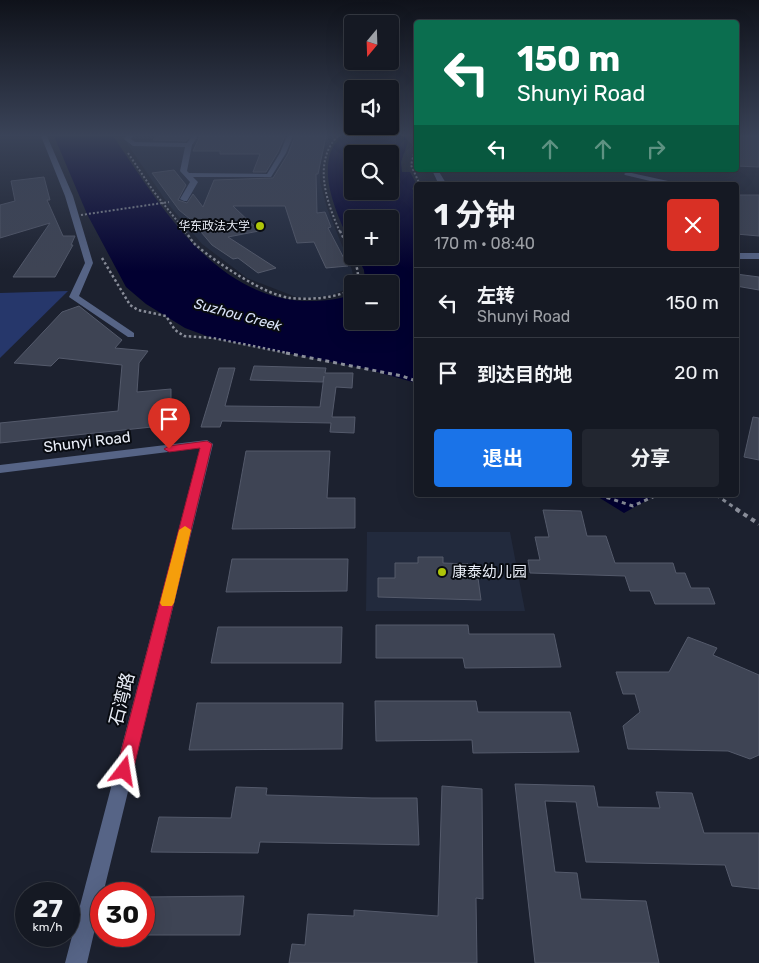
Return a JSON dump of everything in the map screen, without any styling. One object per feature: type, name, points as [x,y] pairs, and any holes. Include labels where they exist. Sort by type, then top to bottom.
[{"type":"street","points":[[63,181],[69,195],[88,263],[74,297],[131,335]]},
{"type":"street","points":[[184,199],[194,182],[193,181]]},
{"type":"street","points":[[739,256],[759,256]]},
{"type":"street","name":"Shunyi Road","points":[[0,469],[207,444]]},
{"type":"street","name":"石湾路","points":[[76,963],[207,444]]},
{"type":"path","points":[[147,181],[196,245],[245,279],[271,292],[290,298],[335,297],[344,293]]},
{"type":"path","points":[[325,181],[335,219],[358,270],[357,275]]},
{"type":"path","points":[[69,195],[76,193],[85,217]]},
{"type":"path","points":[[80,215],[169,202]]},
{"type":"path","points":[[101,256],[107,271],[125,291],[130,306],[138,310],[166,316],[171,328],[180,335],[194,338],[213,338],[414,379]]},
{"type":"path","points":[[605,497],[633,506],[653,497]]},
{"type":"path","points":[[719,497],[759,524]]},
{"type":"shaded area","name":"华东政法大学","points":[[152,181],[320,181],[327,208],[344,250],[344,265],[350,265],[353,275],[344,275],[344,290],[332,295],[312,298],[296,297],[247,278],[202,244],[168,204]]},
{"type":"shaded area","points":[[68,291],[0,358],[0,293]]},
{"type":"shaded area","name":"康泰幼儿园","points":[[367,532],[510,532],[525,611],[366,611]]},
{"type":"water","name":"Suzhou Creek","points":[[73,181],[144,181],[191,242],[215,264],[242,283],[271,295],[304,301],[323,301],[344,297],[344,330],[399,330],[399,275],[364,275],[362,265],[399,265],[399,210],[344,210],[344,229],[333,200],[329,181],[344,181],[344,200],[399,200],[399,181],[415,182],[412,188],[414,192],[414,382],[367,369],[212,338],[185,328],[146,304],[126,287],[87,214]]},
{"type":"water","points":[[598,497],[652,497],[624,513]]},
{"type":"building","points":[[11,181],[45,181],[50,200],[47,200],[63,236],[75,236],[71,245],[73,245],[55,277],[13,277],[50,223],[0,238],[0,205],[15,201]]},
{"type":"building","points":[[158,181],[183,181],[186,185],[178,200],[187,203],[193,194],[203,207],[214,181],[316,181],[317,213],[325,212],[331,227],[328,228],[344,258],[344,265],[348,266],[326,268],[314,242],[297,243],[285,206],[233,206],[259,231],[228,237],[276,268],[258,273],[238,258],[233,259],[212,245],[190,219],[179,210]]},
{"type":"building","points":[[739,195],[759,195],[759,236],[739,234]]},
{"type":"building","points":[[739,274],[759,277],[759,290],[739,287]]},
{"type":"building","points":[[79,306],[122,340],[115,348],[148,351],[139,363],[137,392],[171,389],[171,425],[0,443],[0,423],[118,411],[122,365],[59,358],[51,366],[14,363],[62,312]]},
{"type":"building","points":[[254,366],[326,368],[325,373],[353,373],[352,388],[336,387],[332,417],[355,417],[354,433],[330,432],[331,423],[222,421],[220,427],[201,427],[219,368],[235,368],[225,406],[320,407],[324,376],[323,382],[250,380]]},
{"type":"building","points":[[753,417],[759,418],[759,460],[744,457]]},
{"type":"building","points":[[246,451],[330,451],[327,498],[355,498],[355,528],[232,529]]},
{"type":"building","points":[[543,510],[581,511],[587,536],[606,536],[615,563],[673,563],[676,573],[685,573],[691,588],[709,588],[715,604],[655,604],[650,591],[630,591],[625,576],[530,573],[528,560],[540,560],[535,537],[549,537]]},
{"type":"building","points":[[418,557],[443,557],[443,563],[468,564],[469,578],[478,578],[481,600],[378,597],[378,578],[395,578],[395,563],[418,563]]},
{"type":"building","points":[[232,559],[348,559],[347,591],[226,592]]},
{"type":"building","points":[[376,625],[468,625],[469,634],[554,634],[561,667],[465,668],[463,658],[376,658]]},
{"type":"building","points":[[218,627],[342,627],[341,663],[211,663]]},
{"type":"building","points":[[688,637],[717,648],[713,655],[759,675],[759,755],[750,759],[728,751],[628,749],[623,726],[640,712],[635,694],[623,694],[616,672],[669,672]]},
{"type":"building","points":[[375,701],[476,701],[478,712],[570,712],[579,752],[473,753],[472,740],[376,741]]},
{"type":"building","points":[[197,703],[343,703],[342,749],[189,750]]},
{"type":"building","points":[[515,784],[594,786],[598,807],[660,808],[656,792],[692,793],[704,833],[759,833],[759,889],[732,886],[725,865],[586,862],[576,802],[545,801],[555,872],[577,873],[581,899],[646,901],[659,963],[535,963]]},
{"type":"building","points":[[442,786],[482,789],[483,899],[476,898],[477,963],[289,963],[292,944],[305,945],[308,914],[354,916],[354,910],[438,916]]},
{"type":"building","points":[[236,787],[267,788],[266,795],[417,798],[419,845],[260,842],[258,853],[151,852],[159,817],[231,818]]},
{"type":"building","points":[[244,896],[240,935],[155,935],[155,897]]},
{"type":"slow traffic","points":[[167,603],[185,530]]},
{"type":"place","name":"华东政法大学","points":[[260,226]]},
{"type":"place","name":"康泰幼儿园","points":[[442,572]]},
{"type":"route","points":[[124,771],[207,444],[169,449]]}]
